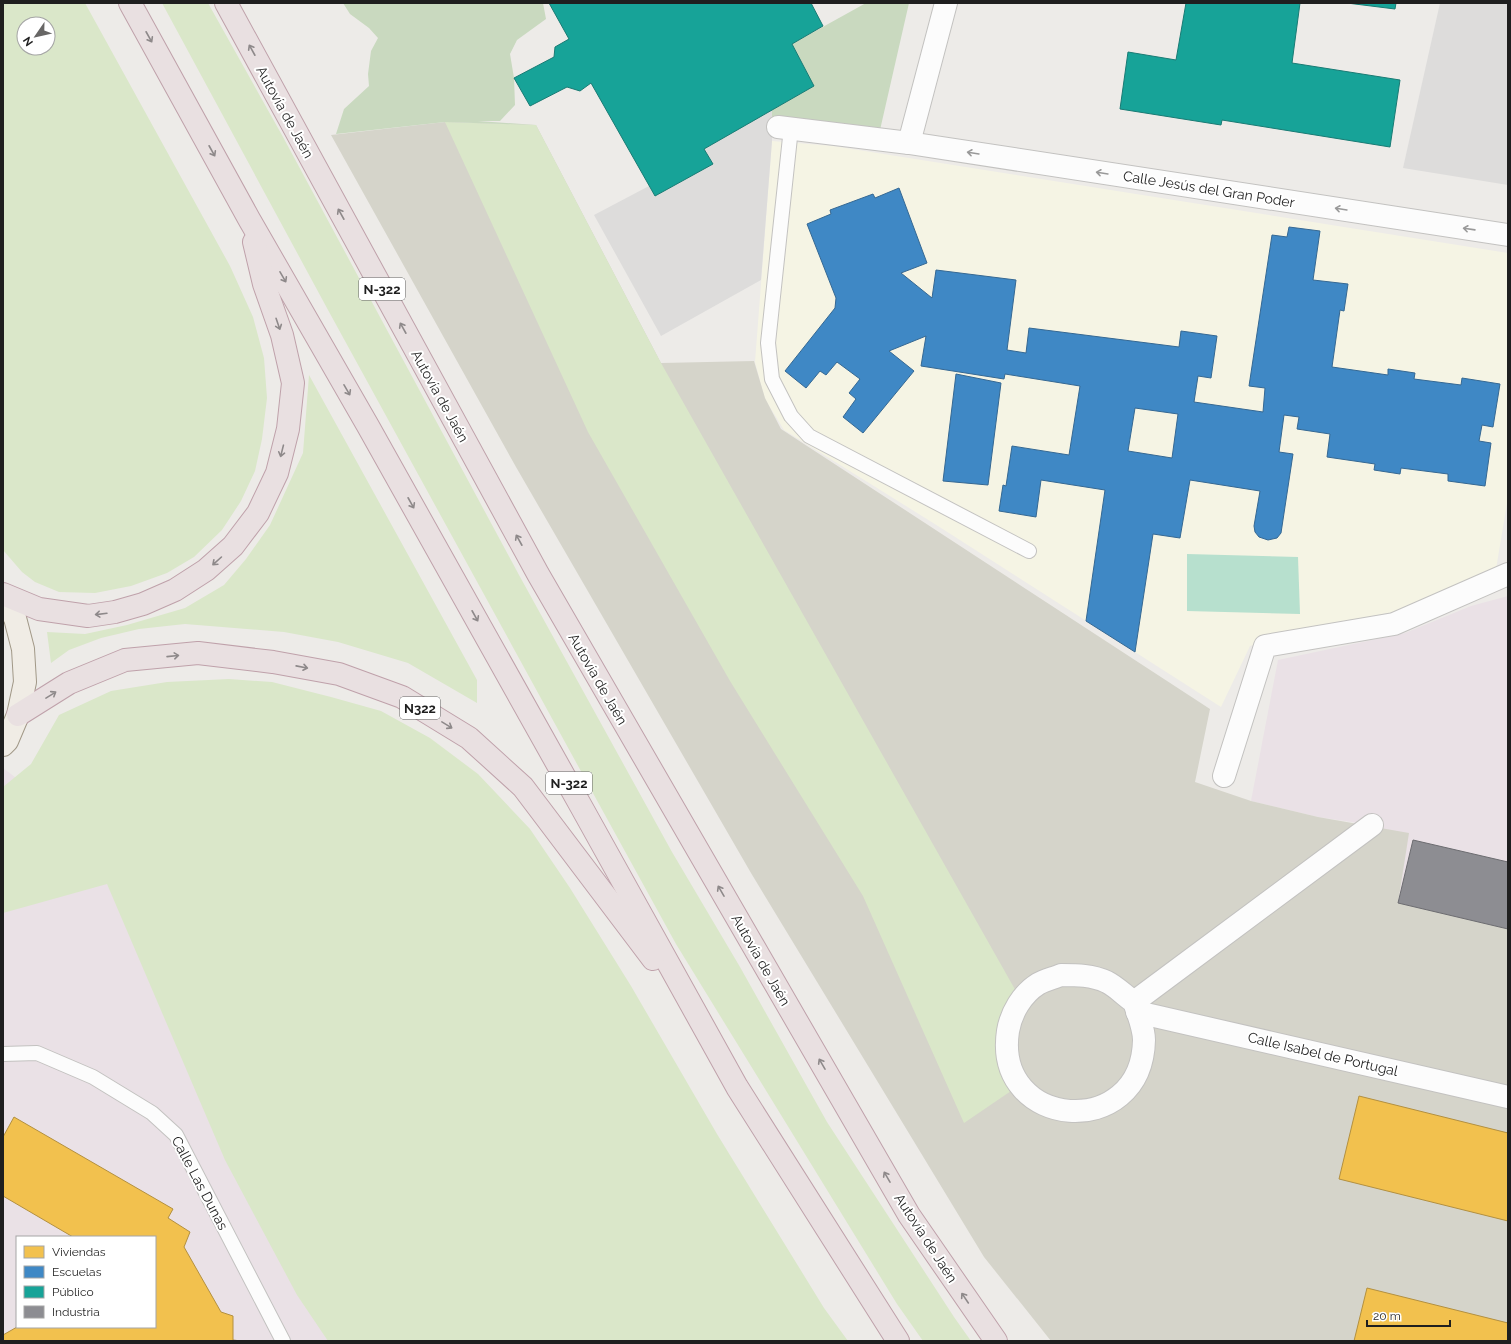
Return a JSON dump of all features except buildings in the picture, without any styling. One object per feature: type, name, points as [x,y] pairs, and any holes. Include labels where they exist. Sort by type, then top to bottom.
[{"type":"highway","name":"N-322","points":[[130,3],[249,219],[376,440],[579,801],[737,1087],[898,1341]]},
{"type":"highway","name":"Autovía de Jaén","points":[[226,3],[538,574],[909,1215],[996,1341]]},
{"type":"highway","points":[[3,594],[39,609],[88,616],[115,612],[143,604],[175,590],[206,570],[234,546],[258,513],[277,473],[288,429],[293,383],[282,335],[264,284],[249,219]]},
{"type":"highway","name":"N322","points":[[18,715],[69,683],[126,660],[198,653],[273,662],[340,674],[402,697],[469,738],[523,787],[701,1022]]},
{"type":"highway","points":[[982,1322],[1005,1341]]},
{"type":"main road","points":[[3,599],[15,618],[23,649],[25,682],[18,715],[7,741],[3,745]]},
{"type":"street","points":[[909,144],[946,3]]},
{"type":"street","name":"Calle Jesús del Gran Poder","points":[[784,128],[909,144],[1508,235]]},
{"type":"street","points":[[1224,776],[1265,646],[1394,624],[1508,574]]},
{"type":"street","points":[[1136,1007],[1372,826]]},
{"type":"street","points":[[1061,975],[1085,975],[1108,982],[1136,1007],[1144,1039],[1142,1061],[1133,1080],[1118,1097],[1099,1108],[1078,1112],[1056,1110],[1036,1100],[1020,1085],[1010,1066],[1006,1044],[1010,1021],[1021,1000],[1039,984],[1061,975]]},
{"type":"street","name":"Calle Isabel de Portugal","points":[[1136,1007],[1508,1097]]},
{"type":"lane","points":[[784,128],[768,343],[772,379],[791,416],[809,436],[1029,551]]},
{"type":"lane","name":"Calle Las Dunas","points":[[3,1054],[37,1053],[93,1077],[152,1113],[176,1135],[282,1341]]},
{"type":"shaded area","points":[[1440,3],[1508,3],[1508,185],[1403,168]]},
{"type":"shaded area","points":[[772,110],[772,141],[761,280],[661,336],[594,215],[649,186],[655,196],[712,164],[704,149]]},
{"type":"shaded area","points":[[445,122],[536,125],[661,363],[754,361],[765,398],[781,429],[1210,709],[1195,782],[1251,801],[1318,817],[1409,833],[1398,903],[1508,929],[1508,1341],[1051,1341],[984,1257],[751,873],[516,467],[331,135]]},
{"type":"shaded area","points":[[772,141],[833,146],[1508,253],[1508,497],[1496,569],[1410,609],[1311,627],[1250,646],[1221,707],[938,526],[784,430],[765,399],[755,362]]},
{"type":"shaded area","points":[[1508,596],[1508,929],[1398,903],[1372,825],[1318,817],[1251,801],[1278,660],[1405,633],[1471,606]]},
{"type":"shaded area","points":[[3,768],[94,837],[346,1341],[3,1341]]},
{"type":"green space","points":[[3,3],[85,3],[230,266],[253,317],[264,358],[267,398],[262,439],[255,471],[241,501],[222,530],[194,557],[167,573],[131,586],[95,593],[59,592],[35,582],[22,572],[3,550]]},
{"type":"green space","points":[[162,3],[208,3],[283,137],[519,575],[672,852],[740,967],[827,1122],[971,1341],[923,1341],[897,1304],[676,944],[328,310]]},
{"type":"green space","points":[[343,3],[543,3],[546,19],[517,40],[510,54],[514,78],[515,105],[500,121],[478,121],[536,125],[445,122],[336,134],[344,109],[369,86],[368,74],[371,51],[378,38],[369,28],[350,14]]},
{"type":"green space","points":[[866,3],[909,3],[880,130],[772,118],[772,110],[814,86],[792,44]]},
{"type":"green space","points":[[445,122],[536,125],[661,363],[1021,1000],[1010,1021],[1020,1085],[964,1123],[863,896],[730,681],[588,432]]},
{"type":"green space","points":[[309,375],[477,680],[477,703],[408,663],[338,642],[284,632],[185,624],[139,629],[101,638],[69,650],[51,663],[47,632],[85,634],[127,625],[185,608],[224,585],[246,559],[270,525],[303,453]]},
{"type":"green space","points":[[1187,554],[1298,557],[1300,614],[1187,611]]},
{"type":"green space","points":[[229,679],[272,682],[381,711],[430,738],[478,774],[530,829],[570,888],[631,986],[717,1134],[824,1308],[848,1341],[328,1341],[297,1295],[225,1160],[107,884],[3,913],[3,787],[31,764],[59,715],[111,691],[167,682]]}]
